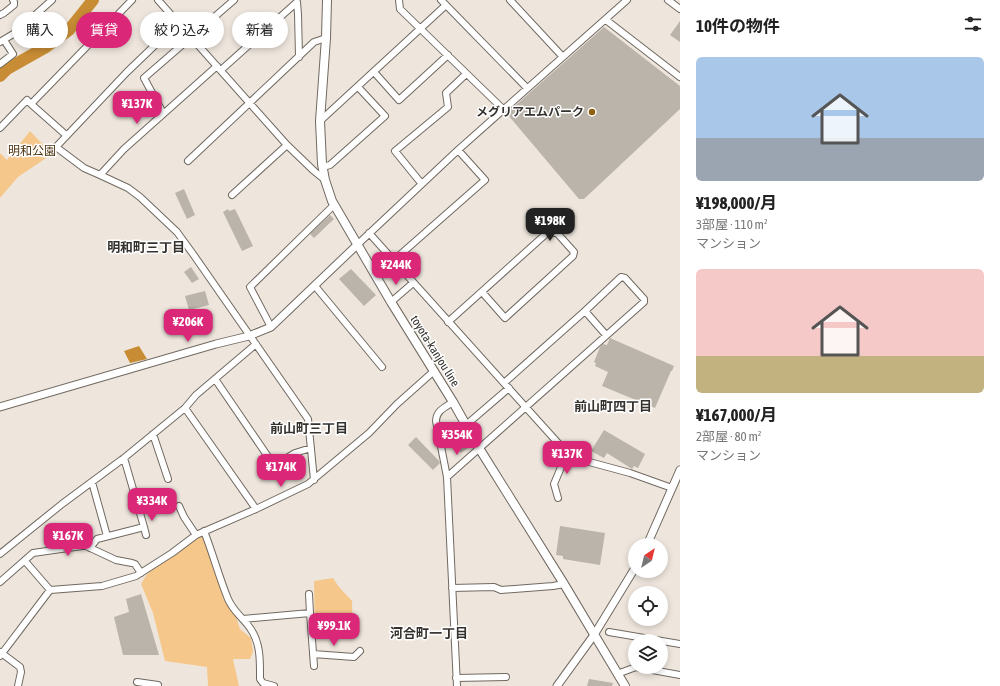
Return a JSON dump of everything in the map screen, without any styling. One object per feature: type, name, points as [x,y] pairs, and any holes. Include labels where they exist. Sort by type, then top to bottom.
[{"type":"main road","name":"toyota-kanjou line","points":[[327,0],[320,121],[325,180],[334,205],[391,302],[453,402],[479,448],[564,584],[625,686]]},
{"type":"street","points":[[0,15],[4,14],[14,5],[12,0]]},
{"type":"street","points":[[0,64],[13,54],[2,41],[15,33],[52,0]]},
{"type":"street","points":[[31,104],[132,0]]},
{"type":"street","points":[[158,0],[168,12]]},
{"type":"street","points":[[221,12],[234,0]]},
{"type":"street","points":[[399,0],[400,9],[502,109]]},
{"type":"street","points":[[441,0],[527,88]]},
{"type":"street","points":[[510,0],[562,56]]},
{"type":"street","points":[[0,407],[216,344],[249,336],[270,327],[421,183],[502,109],[562,56],[606,20],[627,0]]},
{"type":"street","points":[[668,0],[680,9]]},
{"type":"street","points":[[296,1],[298,14],[299,57]]},
{"type":"street","points":[[100,175],[124,149],[164,113],[219,68],[296,1]]},
{"type":"street","points":[[320,121],[446,5]]},
{"type":"street","points":[[606,20],[680,77]]},
{"type":"street","points":[[188,161],[314,42],[326,38]]},
{"type":"street","points":[[152,48],[127,72],[56,147],[84,168],[128,188],[140,197],[177,232],[308,419],[314,480]]},
{"type":"street","points":[[164,113],[144,78],[180,48]]},
{"type":"street","points":[[201,48],[287,145],[314,172],[325,180]]},
{"type":"street","points":[[374,72],[399,100],[448,55]]},
{"type":"street","points":[[421,183],[395,152],[448,107],[446,93],[466,74]]},
{"type":"street","points":[[323,167],[330,165],[385,116],[358,87]]},
{"type":"street","points":[[0,128],[27,100],[66,135]]},
{"type":"street","points":[[232,195],[287,145]]},
{"type":"street","points":[[393,261],[485,180],[458,150]]},
{"type":"street","points":[[270,327],[250,287],[334,205]]},
{"type":"street","points":[[448,322],[547,233],[557,233],[574,252],[572,256],[505,318],[482,292]]},
{"type":"street","points":[[369,234],[567,453],[582,460],[630,473],[672,488]]},
{"type":"street","points":[[447,477],[525,406],[644,302],[644,299],[625,278],[621,277],[585,312],[504,383]]},
{"type":"street","points":[[391,302],[413,283]]},
{"type":"street","points":[[314,286],[382,367]]},
{"type":"street","points":[[585,312],[606,335]]},
{"type":"street","points":[[0,554],[124,458],[185,408],[196,396],[256,344]]},
{"type":"street","points":[[18,686],[21,672],[20,667],[1,654],[50,590],[102,586],[142,573],[196,535],[256,509],[308,484],[369,433],[397,404],[434,371]]},
{"type":"street","points":[[215,379],[271,461],[277,464],[295,453],[311,448]]},
{"type":"street","points":[[466,425],[509,388]]},
{"type":"street","points":[[453,402],[436,416],[447,477],[457,686]]},
{"type":"street","points":[[185,408],[256,509]]},
{"type":"street","points":[[153,434],[168,479]]},
{"type":"street","points":[[558,498],[554,484],[567,453]]},
{"type":"street","points":[[124,458],[146,535]]},
{"type":"street","points":[[650,538],[680,470]]},
{"type":"street","points":[[92,482],[107,536]]},
{"type":"street","points":[[180,506],[184,516],[196,535]]},
{"type":"street","points":[[90,548],[97,539],[144,527]]},
{"type":"street","points":[[204,532],[228,599],[237,614],[243,619],[255,637],[259,650],[260,679],[263,683],[274,686]]},
{"type":"street","points":[[0,582],[33,554],[82,546],[116,560],[132,562],[142,573]]},
{"type":"street","points":[[25,561],[50,590]]},
{"type":"street","points":[[557,686],[594,635],[629,578]]},
{"type":"street","points":[[452,588],[494,587],[501,590],[564,584]]},
{"type":"street","points":[[309,594],[314,666]]},
{"type":"street","points":[[243,619],[310,613]]},
{"type":"street","points":[[609,632],[680,644]]},
{"type":"street","points":[[313,654],[354,657],[360,651]]},
{"type":"street","points":[[618,674],[636,667],[680,675]]},
{"type":"street","points":[[456,678],[506,677]]},
{"type":"street","points":[[141,683],[158,685]]},
{"type":"green space","name":"明和公園","points":[[30,131],[52,154],[18,177],[0,198],[0,153],[7,160]]},
{"type":"green space","points":[[196,535],[204,537],[215,567],[223,598],[236,617],[240,629],[251,638],[253,652],[250,659],[233,659],[239,686],[208,686],[207,667],[165,661],[153,613],[141,584],[147,574]]},
{"type":"green space","points":[[333,578],[352,601],[353,636],[315,635],[314,581]]},
{"type":"shaded area","points":[[139,346],[147,359],[130,363],[124,351]]},
{"type":"building","points":[[680,21],[680,42],[670,35]]},
{"type":"building","name":"メグリアエムパーク","points":[[604,27],[680,86],[680,109],[584,199],[579,199],[508,115],[508,112]]},
{"type":"building","points":[[184,189],[195,215],[187,219],[175,193]]},
{"type":"building","points":[[228,209],[229,211],[235,209],[253,246],[242,251],[223,212]]},
{"type":"building","points":[[330,215],[334,219],[314,238],[310,234]]},
{"type":"building","points":[[191,267],[199,279],[192,283],[184,272]]},
{"type":"building","points":[[351,269],[376,295],[364,306],[339,279]]},
{"type":"building","points":[[205,291],[209,305],[189,310],[185,296]]},
{"type":"building","points":[[610,338],[674,366],[655,408],[602,386],[608,372],[595,366],[596,363],[594,362],[600,347],[603,344],[607,345]]},
{"type":"building","points":[[461,428],[471,446],[461,453],[450,438],[452,434]]},
{"type":"building","points":[[604,430],[645,454],[638,468],[634,466],[632,469],[607,453],[604,458],[591,451]]},
{"type":"building","points":[[416,437],[439,461],[440,463],[433,470],[408,445]]},
{"type":"building","points":[[560,526],[605,533],[600,565],[563,559],[563,556],[556,555]]},
{"type":"building","points":[[141,594],[159,655],[123,655],[114,617],[129,612],[126,599]]},
{"type":"building","points":[[589,679],[613,683],[612,686],[587,686]]},
{"type":"waterway","points":[[0,76],[7,69],[46,47],[69,30],[93,0]]},
{"type":"place","name":"メグリアエムパーク","points":[[592,112]]},
{"type":"district","name":"明和町三丁目","points":[[146,247]]},
{"type":"district","name":"前山町四丁目","points":[[613,406]]},
{"type":"district","name":"前山町三丁目","points":[[309,428]]},
{"type":"district","name":"河合町一丁目","points":[[429,633]]}]
